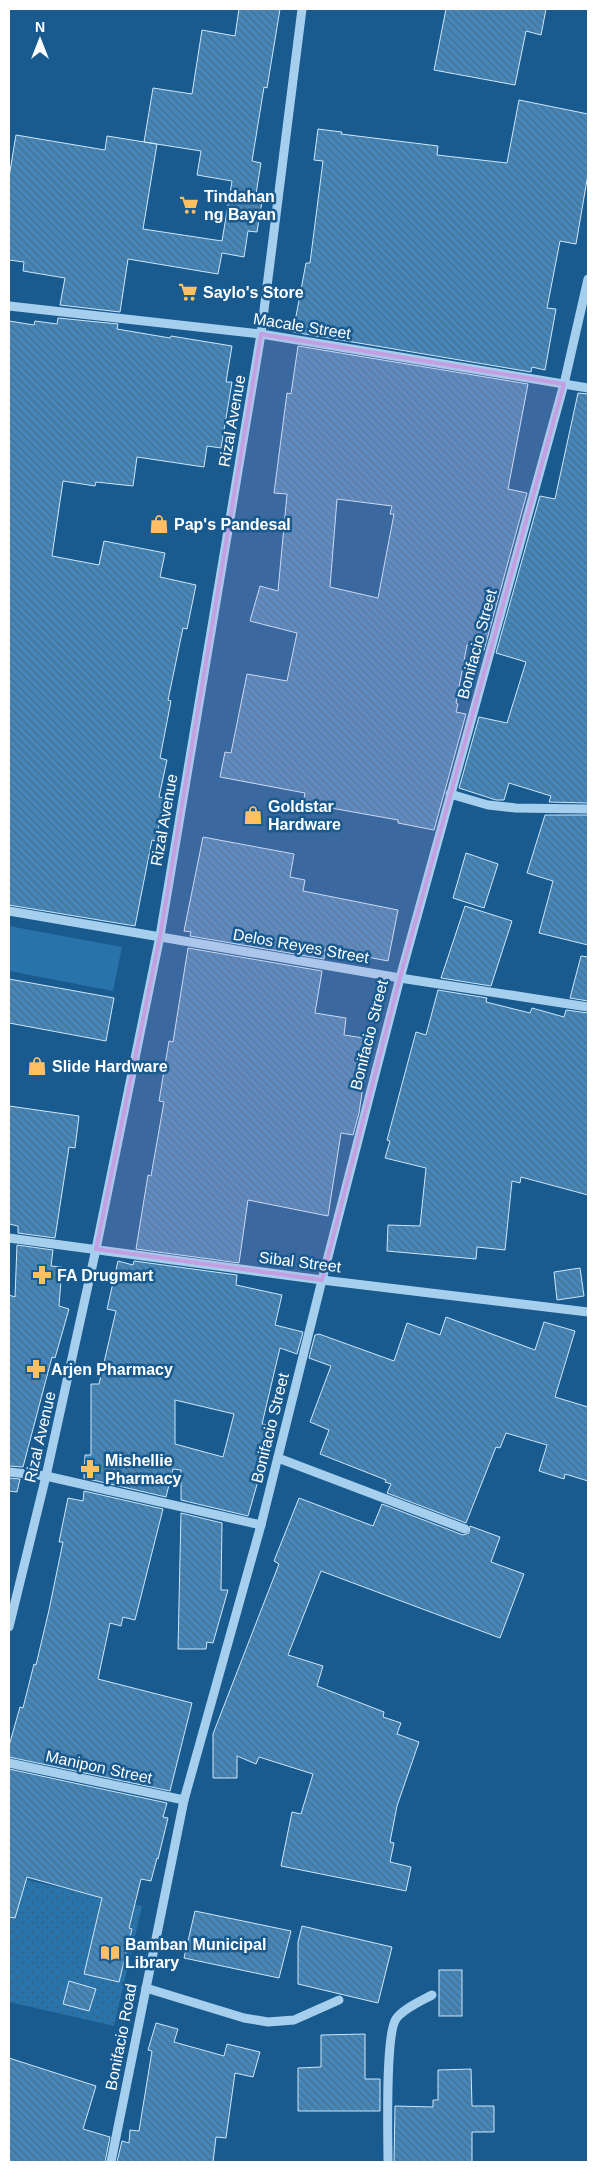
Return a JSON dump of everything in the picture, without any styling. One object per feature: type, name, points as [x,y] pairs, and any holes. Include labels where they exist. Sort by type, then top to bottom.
[{"type":"street","name":"Rizal Avenue","points":[[9,1628],[46,1476],[96,1249],[160,936],[262,334],[302,9]]},
{"type":"street","name":"Bonifacio Street","points":[[184,1800],[262,1525],[322,1280],[400,978],[564,384],[588,279]]},
{"type":"street","name":"Macale Street","points":[[9,306],[262,334],[588,388]]},
{"type":"street","points":[[450,794],[488,805],[516,808],[588,809]]},
{"type":"street","name":"Delos Reyes Street","points":[[9,911],[400,978],[588,1007]]},
{"type":"street","name":"Sibal Street","points":[[9,1238],[322,1280],[588,1312]]},
{"type":"street","points":[[278,1458],[465,1529]]},
{"type":"street","points":[[9,1472],[46,1476],[262,1525]]},
{"type":"street","name":"Manipon Street","points":[[9,1763],[184,1800]]},
{"type":"street","name":"Bonifacio Road","points":[[111,2162],[184,1800]]},
{"type":"street","points":[[146,1988],[244,2018],[268,2022],[294,2020],[340,2000]]},
{"type":"street","points":[[388,2162],[388,2093],[391,2031],[396,2018],[432,1995]]},
{"type":"highlighted area","points":[[261,334],[564,384],[400,978],[322,1280],[96,1249],[160,936]]},
{"type":"shaded area","points":[[9,926],[122,947],[113,991],[9,971]]},
{"type":"shaded area","points":[[9,1876],[142,1906],[114,2026],[9,2002]]},
{"type":"building","points":[[239,9],[280,9],[267,88],[264,87],[252,161],[261,163],[256,194],[263,195],[257,232],[248,231],[244,257],[222,253],[218,274],[128,259],[120,312],[60,305],[65,278],[23,271],[24,262],[9,260],[9,177],[16,135],[105,150],[107,136],[144,142],[153,88],[192,94],[202,30],[235,36]],"holes":[[[157,144],[201,151],[197,175],[232,181],[222,241],[143,229]]]},
{"type":"building","points":[[446,9],[546,9],[541,35],[526,31],[515,85],[434,70]]},
{"type":"building","points":[[519,100],[588,114],[588,174],[576,244],[560,241],[547,308],[556,309],[545,370],[532,367],[531,372],[293,332],[306,263],[310,263],[323,161],[314,160],[318,129],[342,132],[341,134],[438,146],[437,155],[507,163]]},
{"type":"building","points":[[58,318],[118,324],[117,329],[232,346],[226,382],[232,382],[221,448],[207,446],[204,467],[137,457],[133,486],[96,482],[95,486],[63,481],[52,556],[99,565],[104,541],[165,553],[160,577],[196,585],[187,629],[183,628],[168,700],[171,701],[160,758],[167,760],[159,797],[164,798],[156,841],[152,840],[135,926],[9,905],[9,321],[34,325],[35,321],[57,324]]},
{"type":"building","points":[[298,346],[528,384],[508,489],[527,493],[484,650],[467,645],[456,703],[458,704],[456,712],[466,714],[434,830],[398,823],[398,820],[303,803],[305,793],[220,777],[225,752],[231,753],[247,674],[287,681],[297,633],[250,621],[260,586],[278,591],[287,494],[274,493],[287,393],[291,394]],"holes":[[[337,499],[392,506],[390,514],[394,514],[378,598],[330,587]]]},
{"type":"building","points":[[578,393],[588,394],[588,803],[549,802],[551,796],[509,783],[504,800],[496,800],[459,788],[479,717],[507,723],[526,662],[496,653],[540,496],[555,499]]},
{"type":"building","points":[[545,815],[588,815],[588,945],[539,933],[553,881],[527,873]]},
{"type":"building","points":[[203,837],[294,854],[290,877],[305,880],[303,891],[398,910],[388,961],[325,949],[324,959],[190,936],[191,932],[184,931]]},
{"type":"building","points":[[466,853],[498,864],[484,908],[453,898]]},
{"type":"building","points":[[465,906],[512,921],[491,986],[441,978]]},
{"type":"building","points":[[188,948],[322,971],[315,1013],[346,1018],[344,1035],[370,1039],[359,1113],[353,1135],[341,1133],[328,1216],[248,1200],[239,1263],[136,1249],[148,1175],[151,1176],[164,1102],[159,1101],[169,1041],[173,1042]]},
{"type":"building","points":[[581,956],[588,957],[588,1001],[570,998]]},
{"type":"building","points":[[9,979],[114,998],[106,1041],[9,1023]]},
{"type":"building","points":[[438,990],[487,998],[486,1002],[530,1013],[532,1008],[564,1017],[566,1010],[588,1013],[588,1195],[521,1177],[520,1183],[512,1181],[505,1250],[477,1247],[476,1259],[387,1251],[388,1225],[420,1226],[426,1168],[385,1158],[390,1141],[387,1140],[416,1032],[426,1035]]},
{"type":"building","points":[[9,1106],[79,1116],[75,1148],[69,1147],[55,1238],[18,1233],[18,1226],[9,1224]]},
{"type":"building","points":[[17,1245],[53,1250],[51,1266],[62,1267],[59,1306],[69,1309],[55,1358],[52,1357],[23,1467],[9,1466],[9,1295],[15,1297]]},
{"type":"building","points":[[118,1261],[133,1265],[134,1261],[237,1275],[236,1285],[282,1295],[275,1325],[303,1332],[297,1354],[280,1348],[262,1424],[269,1425],[258,1466],[262,1467],[248,1516],[181,1500],[181,1470],[173,1469],[166,1497],[84,1478],[85,1455],[91,1455],[91,1384],[99,1384],[116,1311],[107,1309]],"holes":[[[175,1400],[234,1414],[223,1457],[175,1444]]]},
{"type":"building","points":[[580,1268],[584,1296],[557,1300],[554,1272]]},
{"type":"building","points":[[446,1317],[535,1350],[544,1322],[575,1331],[555,1397],[588,1407],[588,1481],[565,1474],[564,1479],[539,1471],[547,1445],[506,1433],[500,1448],[496,1447],[466,1523],[387,1493],[391,1484],[385,1482],[386,1480],[320,1454],[329,1430],[310,1422],[331,1366],[309,1358],[315,1335],[319,1334],[394,1361],[407,1323],[440,1335]]},
{"type":"building","points":[[9,1478],[20,1479],[17,1492],[9,1491]]},
{"type":"building","points":[[84,1491],[163,1509],[135,1620],[123,1617],[121,1626],[110,1623],[98,1679],[192,1703],[170,1791],[9,1757],[9,1746],[20,1707],[23,1708],[34,1664],[36,1665],[49,1610],[63,1542],[59,1542],[68,1498],[83,1501]]},
{"type":"building","points":[[299,1498],[373,1526],[382,1504],[463,1535],[469,1533],[470,1526],[500,1537],[491,1562],[524,1574],[500,1638],[321,1571],[288,1655],[323,1666],[317,1686],[384,1712],[383,1717],[401,1723],[397,1734],[419,1742],[397,1806],[390,1842],[394,1843],[390,1862],[411,1867],[406,1891],[281,1866],[292,1812],[301,1814],[313,1774],[259,1757],[256,1764],[237,1756],[237,1778],[213,1778],[213,1734],[279,1564],[274,1561]]},
{"type":"building","points":[[181,1513],[222,1523],[221,1590],[228,1590],[213,1643],[207,1642],[206,1649],[178,1649]]},
{"type":"building","points":[[9,1769],[167,1803],[163,1817],[168,1818],[158,1859],[151,1881],[141,1879],[129,1928],[132,1929],[119,1982],[84,1974],[102,1898],[27,1877],[15,1918],[9,1917]]},
{"type":"building","points":[[195,1911],[291,1931],[279,1978],[184,1958]]},
{"type":"building","points":[[302,1926],[392,1947],[378,2003],[298,1984],[298,1942]]},
{"type":"building","points":[[439,1970],[462,1970],[462,2016],[439,2016]]},
{"type":"building","points":[[69,1981],[96,1989],[89,2011],[63,2004]]},
{"type":"building","points":[[156,2023],[178,2029],[174,2042],[224,2056],[227,2044],[260,2052],[253,2077],[235,2073],[226,2138],[216,2137],[213,2162],[117,2162],[122,2141],[129,2143],[130,2130],[139,2131],[152,2051],[148,2050]]},
{"type":"building","points":[[365,2034],[365,2079],[380,2079],[380,2111],[298,2111],[298,2068],[321,2067],[321,2035]]},
{"type":"building","points":[[9,2058],[96,2086],[83,2129],[110,2137],[105,2162],[9,2162]]},
{"type":"building","points":[[471,2069],[472,2106],[494,2106],[494,2132],[472,2132],[472,2162],[394,2162],[395,2106],[433,2107],[433,2100],[438,2100],[438,2070]]},
{"type":"place","name":"Tindahan ng Bayan","points":[[189,205]]},
{"type":"place","name":"Saylo's Store","points":[[188,292]]},
{"type":"place","name":"Pap's Pandesal","points":[[159,524]]},
{"type":"place","name":"Goldstar Hardware","points":[[253,815]]},
{"type":"place","name":"Slide Hardware","points":[[37,1066]]},
{"type":"place","name":"FA Drugmart","points":[[42,1275]]},
{"type":"place","name":"Arjen Pharmacy","points":[[36,1369]]},
{"type":"place","name":"Mishellie Pharmacy","points":[[90,1469]]},
{"type":"place","name":"Bamban Municipal Library","points":[[110,1953]]}]
